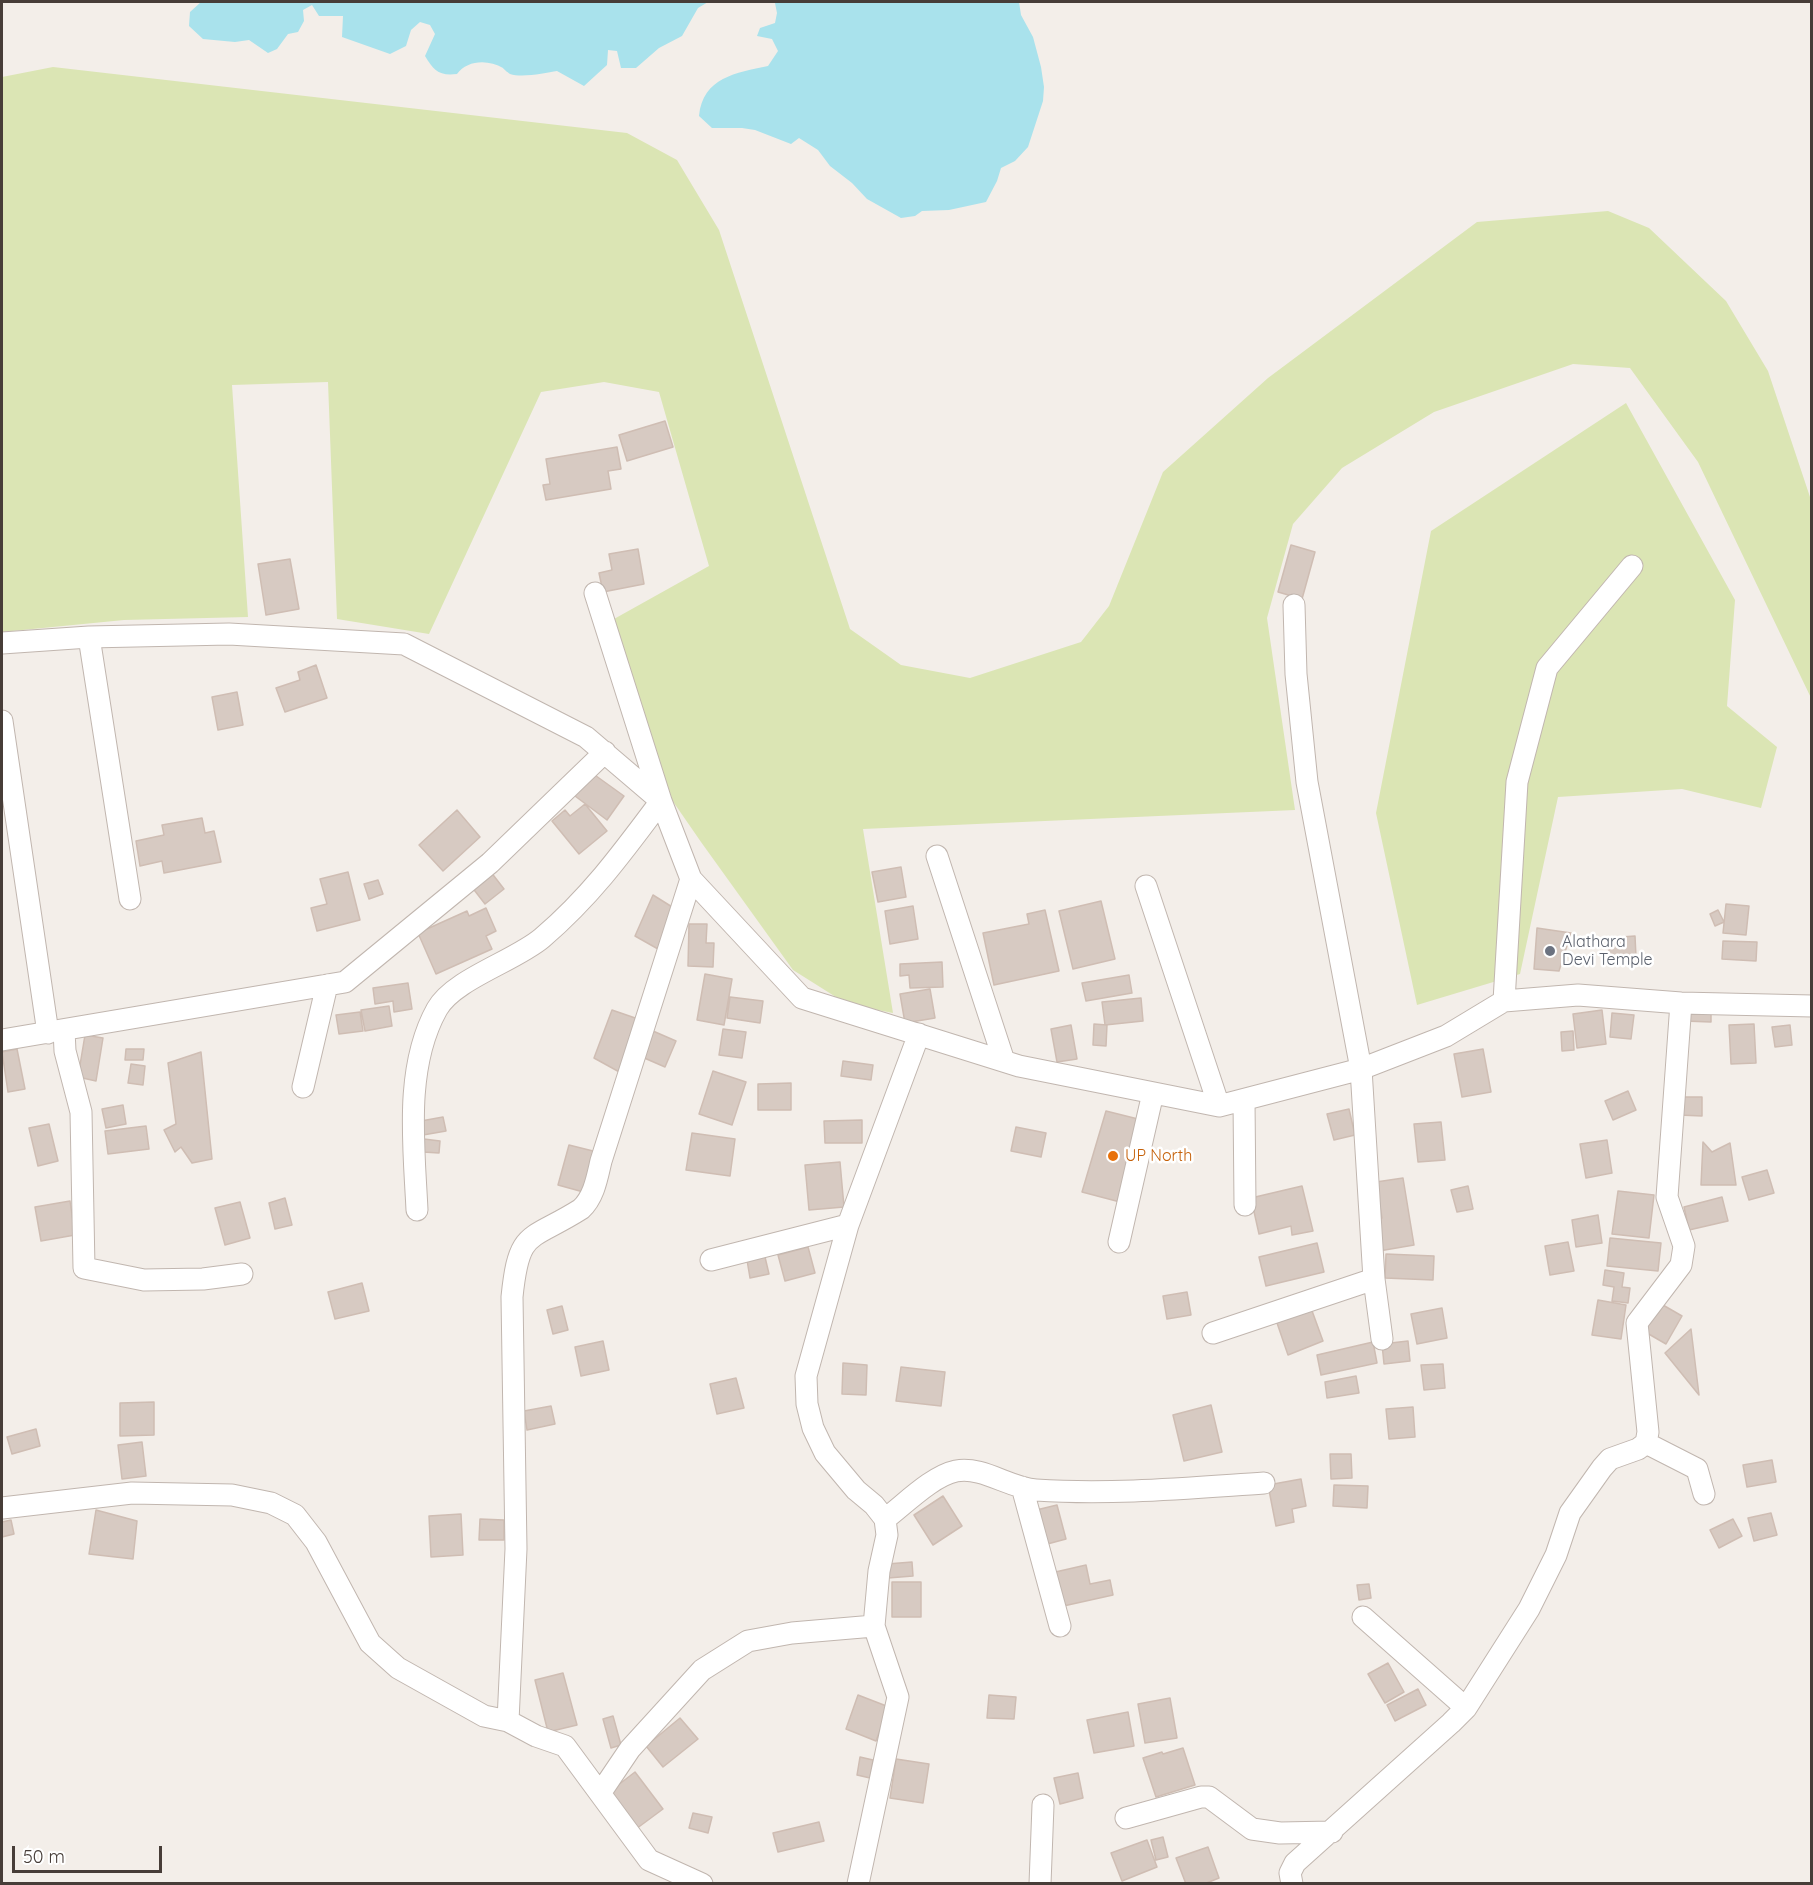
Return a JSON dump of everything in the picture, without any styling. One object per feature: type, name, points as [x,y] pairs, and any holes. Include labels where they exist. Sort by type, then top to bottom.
[{"type":"street","points":[[1504,1001],[1517,782],[1546,668],[1632,566]]},
{"type":"street","points":[[595,593],[661,801],[692,879],[802,998],[1004,1061],[1219,1106],[1361,1069],[1446,1036],[1504,1001],[1578,995],[1681,1003],[1812,1006]]},
{"type":"street","points":[[1294,605],[1296,674],[1307,782],[1361,1069],[1374,1279],[1382,1339]]},
{"type":"street","points":[[2,643],[89,637],[230,634],[404,644],[586,737],[661,801]]},
{"type":"street","points":[[89,637],[130,899]]},
{"type":"street","points":[[2,721],[56,1031],[65,1051],[81,1112],[84,1268],[144,1280],[203,1279],[242,1274]]},
{"type":"street","points":[[2,1040],[345,982],[490,863],[605,752]]},
{"type":"street","points":[[417,1210],[412,1107],[424,1035],[438,1006],[456,990],[539,940],[556,926],[590,894],[661,801]]},
{"type":"street","points":[[937,856],[1004,1061]]},
{"type":"street","points":[[508,1721],[516,1549],[512,1297],[515,1266],[521,1249],[530,1238],[580,1209],[587,1203],[594,1189],[692,879]]},
{"type":"street","points":[[1146,886],[1219,1106]]},
{"type":"street","points":[[303,1087],[327,985]]},
{"type":"street","points":[[1292,1884],[1290,1873],[1295,1863],[1332,1832],[1466,1708],[1529,1609],[1556,1555],[1570,1513],[1610,1459],[1638,1449],[1646,1443],[1648,1432],[1637,1323],[1681,1265],[1684,1246],[1667,1197],[1681,1003]]},
{"type":"street","points":[[858,1884],[898,1697],[874,1626],[879,1571],[887,1535],[885,1519],[874,1505],[856,1490],[825,1453],[813,1428],[807,1404],[806,1376],[848,1226],[919,1034]]},
{"type":"street","points":[[1119,1242],[1152,1093]]},
{"type":"street","points":[[1244,1100],[1245,1205]]},
{"type":"street","points":[[711,1260],[848,1226]]},
{"type":"street","points":[[1213,1334],[1374,1279]]},
{"type":"street","points":[[1646,1443],[1697,1470],[1704,1494]]},
{"type":"street","points":[[885,1519],[939,1478],[966,1470],[1032,1490],[1054,1491],[1134,1492],[1264,1483]]},
{"type":"street","points":[[1022,1487],[1060,1626]]},
{"type":"street","points":[[2,1508],[132,1493],[232,1495],[271,1503],[295,1515],[316,1542],[370,1643],[398,1668],[484,1716],[508,1721],[536,1736],[565,1746],[649,1860],[702,1884]]},
{"type":"street","points":[[1363,1617],[1466,1708]]},
{"type":"street","points":[[601,1792],[630,1749],[702,1670],[748,1641],[792,1633],[874,1626]]},
{"type":"street","points":[[1126,1818],[1201,1797],[1209,1797],[1252,1829],[1280,1833],[1332,1832]]},
{"type":"street","points":[[1040,1884],[1043,1805]]},
{"type":"green space","points":[[53,67],[627,133],[677,160],[719,230],[850,629],[901,665],[970,678],[1081,642],[1109,606],[1163,472],[1268,378],[1477,222],[1608,211],[1649,228],[1726,301],[1768,371],[1811,500],[1812,700],[1698,462],[1630,368],[1573,364],[1434,412],[1342,468],[1293,524],[1267,618],[1295,810],[863,829],[893,1013],[847,1004],[793,970],[663,787],[614,619],[709,566],[659,392],[604,382],[541,392],[429,634],[337,619],[328,382],[232,385],[248,617],[124,620],[2,632],[2,77]]},
{"type":"green space","points":[[1626,403],[1735,600],[1727,706],[1777,747],[1761,808],[1682,789],[1558,797],[1520,974],[1417,1005],[1376,813],[1431,531]]},
{"type":"water","points":[[201,2],[708,2],[698,8],[682,36],[659,48],[636,68],[621,68],[617,51],[608,50],[607,65],[584,86],[557,71],[521,76],[510,74],[497,65],[484,62],[466,66],[457,74],[441,73],[434,69],[425,56],[435,34],[430,25],[420,22],[411,30],[406,46],[390,54],[342,37],[343,16],[319,16],[312,5],[303,10],[304,21],[298,32],[288,34],[277,49],[268,53],[249,40],[235,42],[203,39],[189,26],[190,12]]},
{"type":"water","points":[[1019,2],[1021,15],[1033,37],[1044,87],[1043,101],[1028,147],[1015,161],[1001,168],[986,202],[949,210],[922,211],[915,216],[901,218],[867,199],[852,183],[830,166],[818,150],[799,138],[791,144],[755,130],[712,128],[699,116],[707,93],[723,79],[744,71],[768,66],[778,51],[772,39],[757,36],[760,28],[775,23],[777,13],[775,3]]},
{"type":"building","points":[[665,421],[673,447],[627,461],[619,435]]},
{"type":"building","points":[[617,447],[621,469],[608,471],[611,489],[546,500],[543,485],[550,484],[546,459]]},
{"type":"building","points":[[1291,545],[1315,552],[1302,599],[1278,592]]},
{"type":"building","points":[[638,549],[644,584],[603,592],[599,573],[612,570],[609,554]]},
{"type":"building","points":[[290,559],[299,609],[266,615],[258,564]]},
{"type":"building","points":[[316,665],[327,698],[285,712],[276,688],[300,680],[298,672]]},
{"type":"building","points":[[237,692],[243,725],[218,730],[212,697]]},
{"type":"building","points":[[592,773],[624,796],[607,820],[575,796]]},
{"type":"building","points":[[585,804],[607,831],[579,854],[552,821],[565,810],[570,816]]},
{"type":"building","points":[[457,810],[480,837],[443,871],[419,845]]},
{"type":"building","points":[[202,818],[205,833],[214,831],[221,862],[164,873],[162,861],[140,866],[136,841],[164,835],[162,825]]},
{"type":"building","points":[[487,867],[504,889],[485,904],[468,882]]},
{"type":"building","points":[[901,867],[906,897],[878,902],[872,872]]},
{"type":"building","points":[[348,872],[360,920],[317,931],[311,908],[327,904],[320,879]]},
{"type":"building","points":[[378,880],[383,894],[369,899],[364,884]]},
{"type":"building","points":[[653,895],[677,910],[658,949],[635,936]]},
{"type":"building","points":[[1101,901],[1115,959],[1073,969],[1059,911]]},
{"type":"building","points":[[1726,904],[1749,906],[1746,935],[1723,933]]},
{"type":"building","points":[[913,906],[918,939],[890,944],[885,911]]},
{"type":"building","points":[[486,908],[496,931],[486,936],[492,949],[436,974],[418,933],[467,911],[469,916]]},
{"type":"building","points":[[1045,910],[1059,971],[994,985],[983,933],[1029,924],[1027,914]]},
{"type":"building","points":[[1718,910],[1724,922],[1715,926],[1710,914]]},
{"type":"building","points":[[689,924],[707,924],[706,943],[714,943],[713,967],[688,966]]},
{"type":"building","name":"Alathara Devi Temple","points":[[1537,928],[1571,933],[1559,971],[1534,969]]},
{"type":"building","points":[[1635,936],[1636,957],[1609,959],[1608,938]]},
{"type":"building","points":[[1723,941],[1757,942],[1756,961],[1722,959]]},
{"type":"building","points":[[942,962],[943,987],[910,988],[909,975],[900,976],[900,964]]},
{"type":"building","points":[[705,974],[732,979],[724,1025],[697,1020]]},
{"type":"building","points":[[1129,975],[1132,993],[1086,1001],[1082,983]]},
{"type":"building","points":[[408,983],[412,1009],[394,1012],[393,1001],[375,1004],[373,988]]},
{"type":"building","points":[[930,989],[935,1018],[905,1023],[900,994]]},
{"type":"building","points":[[730,997],[763,1001],[760,1023],[727,1018]]},
{"type":"building","points":[[1141,998],[1143,1021],[1105,1025],[1102,1002]]},
{"type":"building","points":[[389,1006],[392,1026],[365,1031],[361,1010]]},
{"type":"building","points":[[1684,1009],[1711,1009],[1711,1022],[1684,1021]]},
{"type":"building","points":[[612,1010],[641,1020],[623,1074],[594,1058]]},
{"type":"building","points":[[1602,1010],[1606,1044],[1577,1048],[1573,1014]]},
{"type":"building","points":[[360,1012],[363,1031],[339,1034],[336,1015]]},
{"type":"building","points":[[1612,1013],[1634,1015],[1631,1039],[1610,1037]]},
{"type":"building","points":[[1094,1024],[1107,1025],[1106,1046],[1093,1045]]},
{"type":"building","points":[[1754,1024],[1756,1063],[1731,1064],[1729,1025]]},
{"type":"building","points":[[1071,1025],[1077,1059],[1057,1062],[1051,1029]]},
{"type":"building","points":[[1790,1025],[1792,1045],[1775,1047],[1772,1027]]},
{"type":"building","points":[[723,1029],[746,1032],[742,1058],[719,1055]]},
{"type":"building","points":[[653,1031],[676,1041],[665,1067],[642,1057]]},
{"type":"building","points":[[1573,1031],[1574,1050],[1562,1051],[1561,1032]]},
{"type":"building","points":[[85,1035],[103,1038],[96,1081],[78,1077]]},
{"type":"building","points":[[17,1049],[25,1089],[8,1092],[2,1052]]},
{"type":"building","points":[[126,1049],[144,1049],[143,1060],[125,1060]]},
{"type":"building","points":[[1483,1049],[1491,1092],[1462,1097],[1454,1054]]},
{"type":"building","points":[[201,1052],[212,1159],[192,1163],[181,1147],[175,1152],[164,1130],[176,1124],[168,1063]]},
{"type":"building","points":[[843,1061],[873,1065],[871,1080],[841,1076]]},
{"type":"building","points":[[131,1064],[145,1066],[143,1085],[128,1083]]},
{"type":"building","points":[[713,1071],[746,1082],[732,1125],[699,1114]]},
{"type":"building","points":[[791,1083],[791,1110],[758,1110],[758,1084]]},
{"type":"building","points":[[1628,1091],[1636,1110],[1613,1120],[1605,1101]]},
{"type":"building","points":[[1679,1097],[1702,1097],[1702,1116],[1679,1115]]},
{"type":"building","points":[[123,1105],[126,1124],[106,1128],[102,1109]]},
{"type":"building","points":[[1349,1109],[1355,1135],[1334,1140],[1327,1114]]},
{"type":"building","name":"UP North","points":[[1106,1111],[1142,1120],[1120,1202],[1082,1192]]},
{"type":"building","points":[[443,1117],[446,1131],[423,1135],[421,1121]]},
{"type":"building","points":[[862,1120],[862,1143],[825,1143],[824,1121]]},
{"type":"building","points":[[1441,1122],[1445,1160],[1418,1162],[1414,1124]]},
{"type":"building","points":[[49,1124],[58,1161],[38,1166],[29,1128]]},
{"type":"building","points":[[146,1126],[149,1149],[108,1154],[105,1131]]},
{"type":"building","points":[[1016,1127],[1046,1133],[1041,1157],[1011,1151]]},
{"type":"building","points":[[692,1133],[735,1139],[730,1176],[686,1170]]},
{"type":"building","points":[[424,1139],[440,1141],[439,1153],[423,1152]]},
{"type":"building","points":[[1607,1140],[1612,1173],[1586,1178],[1580,1144]]},
{"type":"building","points":[[1703,1142],[1712,1152],[1730,1143],[1736,1185],[1701,1185]]},
{"type":"building","points":[[569,1145],[597,1152],[587,1193],[558,1185]]},
{"type":"building","points":[[840,1162],[844,1207],[809,1210],[805,1165]]},
{"type":"building","points":[[1767,1170],[1774,1193],[1749,1200],[1742,1177]]},
{"type":"building","points":[[1403,1178],[1414,1245],[1379,1251],[1374,1219],[1382,1218],[1376,1182]]},
{"type":"building","points":[[1302,1186],[1313,1231],[1292,1235],[1291,1226],[1259,1234],[1251,1198]]},
{"type":"building","points":[[1468,1186],[1473,1209],[1457,1212],[1451,1190]]},
{"type":"building","points":[[1618,1191],[1654,1195],[1649,1238],[1612,1234]]},
{"type":"building","points":[[1722,1197],[1728,1221],[1689,1230],[1684,1207]]},
{"type":"building","points":[[285,1198],[292,1225],[275,1229],[269,1203]]},
{"type":"building","points":[[70,1201],[75,1235],[41,1241],[35,1207]]},
{"type":"building","points":[[240,1202],[250,1238],[225,1245],[215,1208]]},
{"type":"building","points":[[1598,1215],[1602,1243],[1576,1247],[1572,1220]]},
{"type":"building","points":[[1610,1238],[1661,1243],[1658,1271],[1607,1266]]},
{"type":"building","points":[[1568,1242],[1574,1271],[1550,1275],[1545,1246]]},
{"type":"building","points":[[1317,1243],[1324,1272],[1266,1286],[1259,1257]]},
{"type":"building","points":[[808,1247],[815,1273],[785,1281],[778,1255]]},
{"type":"building","points":[[1386,1254],[1434,1256],[1433,1280],[1385,1278]]},
{"type":"building","points":[[765,1257],[769,1274],[750,1278],[747,1260]]},
{"type":"building","points":[[1605,1270],[1624,1273],[1622,1287],[1630,1288],[1628,1303],[1612,1301],[1614,1287],[1603,1285]]},
{"type":"building","points":[[362,1283],[369,1311],[335,1319],[328,1292]]},
{"type":"building","points":[[1187,1292],[1191,1315],[1167,1319],[1163,1296]]},
{"type":"building","points":[[1598,1300],[1626,1305],[1621,1339],[1592,1335]]},
{"type":"building","points":[[1656,1301],[1682,1316],[1666,1344],[1640,1329]]},
{"type":"building","points":[[562,1306],[568,1330],[553,1334],[547,1310]]},
{"type":"building","points":[[1311,1308],[1323,1341],[1288,1355],[1276,1320]]},
{"type":"building","points":[[1442,1308],[1447,1338],[1417,1344],[1411,1314]]},
{"type":"building","points":[[1691,1329],[1699,1395],[1665,1353]]},
{"type":"building","points":[[603,1341],[609,1370],[581,1376],[575,1347]]},
{"type":"building","points":[[1408,1341],[1410,1361],[1384,1364],[1382,1344]]},
{"type":"building","points":[[1373,1342],[1377,1363],[1321,1375],[1317,1355]]},
{"type":"building","points":[[843,1363],[867,1365],[866,1395],[842,1394]]},
{"type":"building","points":[[1443,1364],[1445,1388],[1424,1390],[1421,1365]]},
{"type":"building","points":[[901,1367],[945,1372],[941,1406],[896,1401]]},
{"type":"building","points":[[1356,1376],[1359,1393],[1327,1398],[1325,1382]]},
{"type":"building","points":[[736,1378],[744,1408],[717,1414],[710,1384]]},
{"type":"building","points":[[154,1402],[154,1435],[120,1436],[120,1403]]},
{"type":"building","points":[[1211,1405],[1222,1452],[1184,1461],[1173,1415]]},
{"type":"building","points":[[551,1406],[555,1424],[527,1430],[524,1411]]},
{"type":"building","points":[[1413,1407],[1415,1437],[1389,1439],[1386,1409]]},
{"type":"building","points":[[36,1429],[40,1446],[12,1454],[7,1437]]},
{"type":"building","points":[[142,1442],[146,1476],[122,1479],[118,1445]]},
{"type":"building","points":[[1330,1454],[1351,1454],[1352,1478],[1331,1479]]},
{"type":"building","points":[[1772,1460],[1776,1482],[1747,1487],[1743,1465]]},
{"type":"building","points":[[1301,1479],[1306,1506],[1292,1509],[1294,1522],[1276,1526],[1268,1485]]},
{"type":"building","points":[[1334,1485],[1368,1486],[1367,1508],[1333,1506]]},
{"type":"building","points":[[943,1496],[962,1526],[933,1545],[914,1515]]},
{"type":"building","points":[[1057,1505],[1066,1539],[1040,1546],[1032,1511]]},
{"type":"building","points":[[96,1510],[137,1521],[133,1559],[89,1554]]},
{"type":"building","points":[[1771,1513],[1777,1535],[1754,1541],[1748,1518]]},
{"type":"building","points":[[461,1514],[463,1555],[431,1557],[429,1516]]},
{"type":"building","points":[[480,1519],[504,1520],[504,1540],[479,1540]]},
{"type":"building","points":[[1733,1519],[1742,1536],[1719,1548],[1710,1530]]},
{"type":"building","points":[[11,1520],[14,1534],[2,1537],[2,1522]]},
{"type":"building","points":[[912,1562],[913,1576],[888,1578],[887,1564]]},
{"type":"building","points":[[1086,1565],[1090,1584],[1110,1580],[1113,1595],[1059,1607],[1051,1573]]},
{"type":"building","points":[[892,1582],[921,1582],[921,1617],[892,1617]]},
{"type":"building","points":[[1369,1584],[1371,1598],[1359,1600],[1357,1585]]},
{"type":"building","points":[[1388,1663],[1404,1692],[1385,1703],[1368,1674]]},
{"type":"building","points":[[563,1673],[577,1725],[548,1732],[535,1680]]},
{"type":"building","points":[[1418,1689],[1426,1705],[1395,1721],[1387,1705]]},
{"type":"building","points":[[858,1695],[889,1707],[876,1741],[846,1729]]},
{"type":"building","points":[[989,1695],[1016,1697],[1014,1719],[987,1718]]},
{"type":"building","points":[[1170,1698],[1177,1738],[1145,1743],[1138,1704]]},
{"type":"building","points":[[1128,1712],[1134,1746],[1094,1753],[1087,1720]]},
{"type":"building","points":[[613,1716],[621,1745],[611,1748],[603,1719]]},
{"type":"building","points":[[680,1718],[698,1739],[663,1767],[646,1746]]},
{"type":"building","points":[[1183,1748],[1195,1785],[1156,1797],[1143,1758]]},
{"type":"building","points":[[860,1757],[873,1760],[870,1778],[857,1775]]},
{"type":"building","points":[[896,1759],[929,1764],[923,1803],[890,1798]]},
{"type":"building","points":[[635,1772],[663,1809],[636,1829],[609,1792]]},
{"type":"building","points":[[1078,1773],[1083,1798],[1060,1804],[1054,1778]]},
{"type":"building","points":[[693,1813],[712,1817],[708,1833],[689,1828]]},
{"type":"building","points":[[819,1822],[824,1841],[778,1852],[773,1833]]},
{"type":"building","points":[[1163,1837],[1168,1857],[1156,1860],[1151,1840]]},
{"type":"building","points":[[1147,1840],[1157,1867],[1122,1881],[1111,1853]]},
{"type":"building","points":[[1208,1847],[1219,1878],[1204,1884],[1186,1884],[1176,1858]]},
{"type":"place","name":"Alathara Devi Temple","points":[[1550,951]]},
{"type":"place","name":"UP North","points":[[1113,1156]]}]
